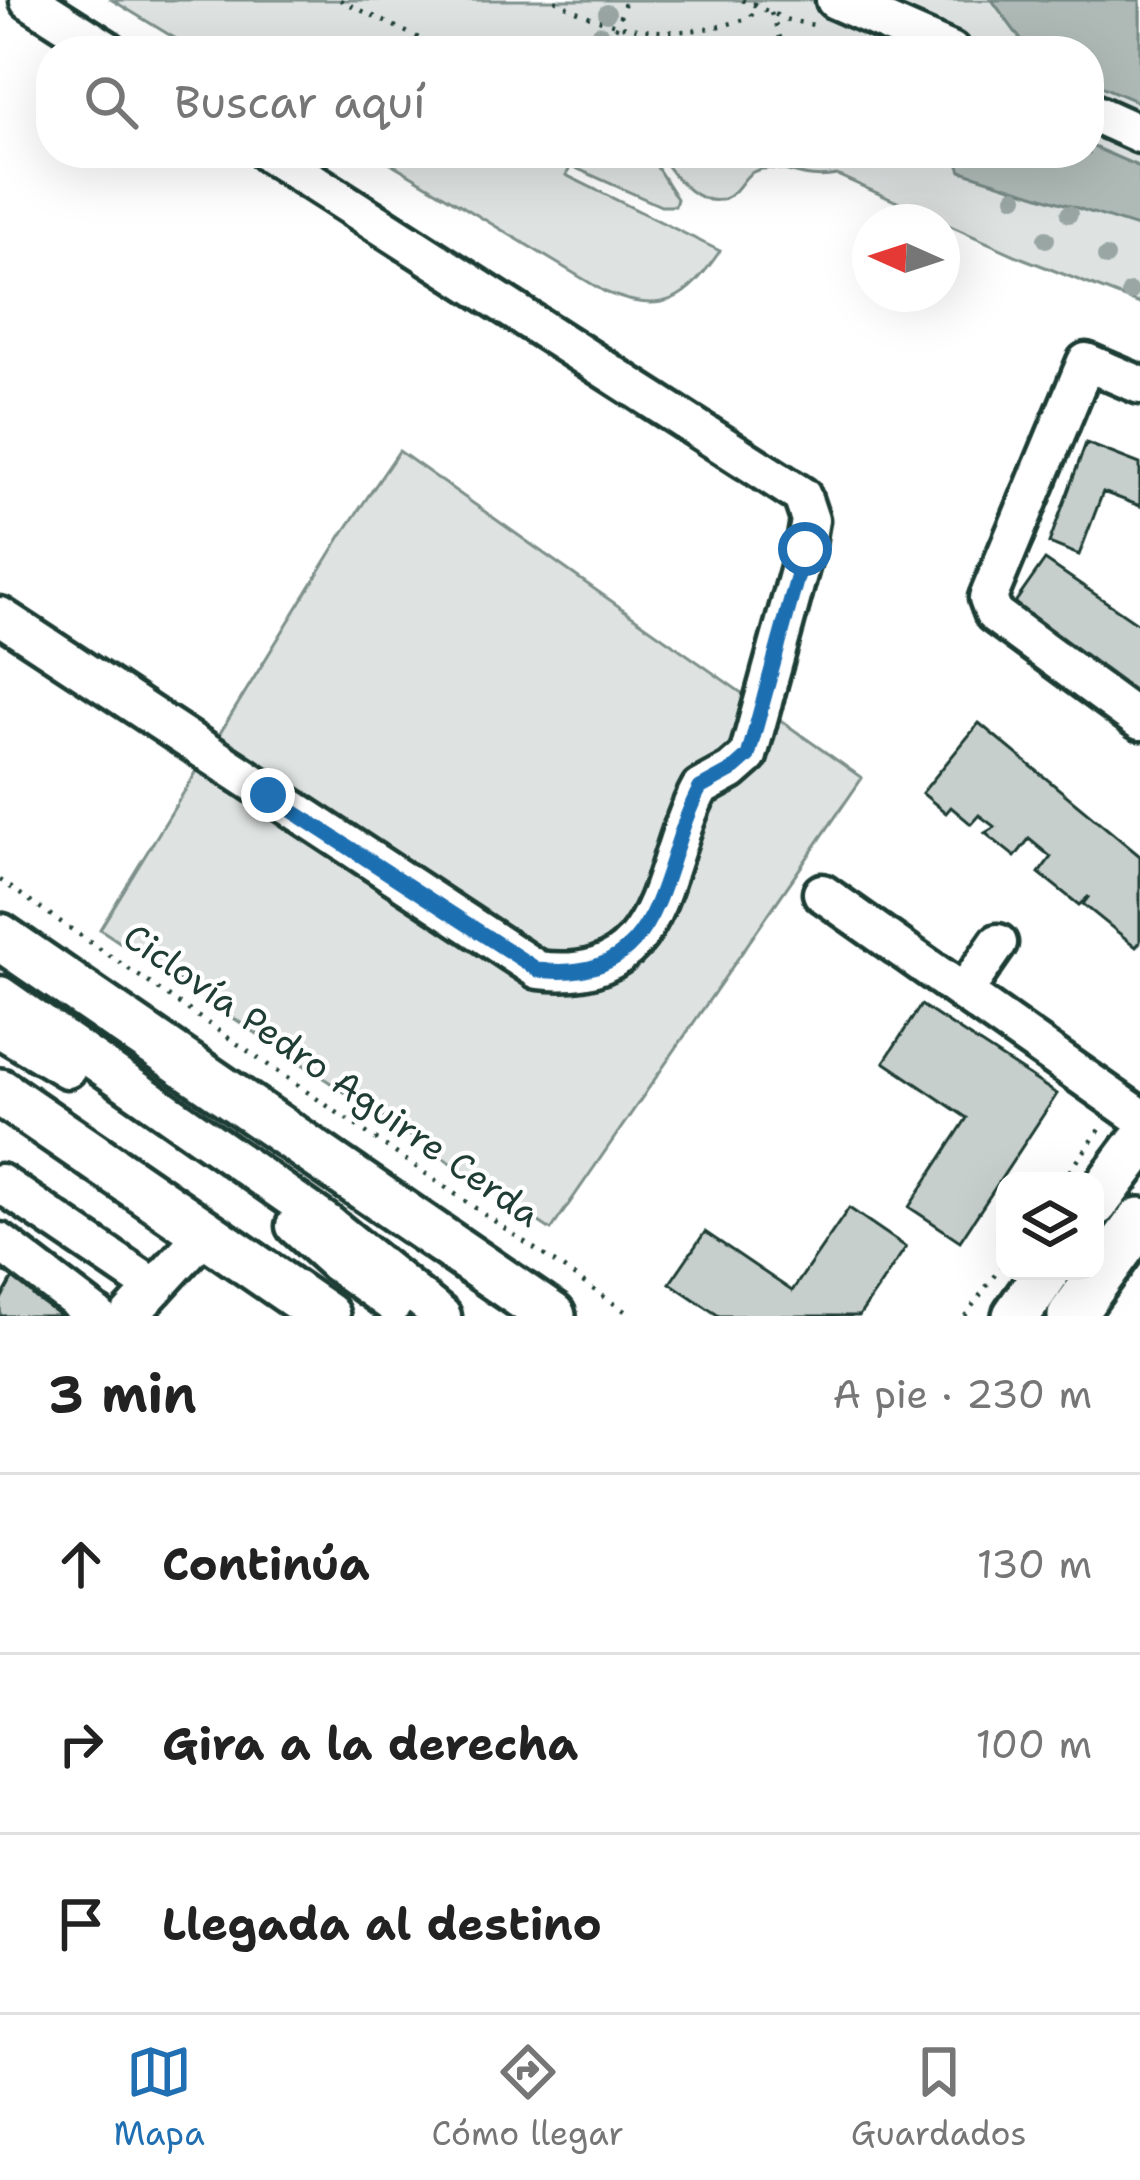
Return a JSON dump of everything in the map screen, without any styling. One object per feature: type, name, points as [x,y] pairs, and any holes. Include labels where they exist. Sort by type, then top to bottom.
[{"type":"main road","points":[[0,937],[551,1316]]},
{"type":"main road","points":[[0,1092],[326,1316]]},
{"type":"main road","points":[[1104,1191],[1140,1143]]},
{"type":"main road","points":[[1072,1316],[1140,1221]]},
{"type":"main road","points":[[1016,1316],[1042,1280]]},
{"type":"street","points":[[29,0],[85,36]]},
{"type":"street","points":[[836,0],[917,36]]},
{"type":"street","points":[[1104,118],[1140,134]]},
{"type":"street","points":[[0,616],[538,970],[565,974],[589,969],[620,953],[643,932],[661,902],[700,788],[748,756],[805,549],[810,520],[802,496],[291,168]]},
{"type":"street","points":[[1140,385],[1086,362],[988,604],[994,614],[1140,721]]},
{"type":"street","points":[[822,893],[1140,1117]]},
{"type":"street","points":[[964,992],[998,943]]},
{"type":"street","points":[[0,995],[327,1223],[442,1316]]},
{"type":"street","points":[[0,1029],[94,1084],[246,1188],[336,1263],[411,1316]]},
{"type":"street","points":[[0,1183],[155,1288]]},
{"type":"street","points":[[129,1316],[206,1233]]},
{"type":"street","points":[[0,1242],[97,1316]]},
{"type":"path","points":[[340,0],[415,36]]},
{"type":"path","points":[[555,0],[617,25],[666,33],[703,30],[751,17],[755,2]]},
{"type":"path","points":[[613,36],[626,0]]},
{"type":"path","points":[[742,0],[771,13],[779,36]]},
{"type":"path","name":"Ciclovía Pedro Aguirre Cerda","points":[[0,880],[632,1316]]},
{"type":"path","points":[[965,1316],[996,1273]]},
{"type":"shaded area","points":[[112,0],[1140,0],[1140,304],[960,230],[960,204],[902,204],[837,175],[780,169],[756,170],[733,193],[711,200],[690,190],[668,168],[1104,168],[1104,36],[171,36]]},
{"type":"shaded area","points":[[992,0],[1140,0],[1140,103],[1104,87],[1104,36],[1018,36]]},
{"type":"shaded area","points":[[1104,151],[1140,167],[1140,228],[961,171],[1104,168]]},
{"type":"shaded area","points":[[399,168],[570,168],[566,175],[720,251],[696,281],[672,299],[643,303],[605,292]]},
{"type":"shaded area","points":[[576,168],[657,168],[677,199],[675,206],[661,206]]},
{"type":"shaded area","points":[[399,451],[862,778],[551,1230],[100,929],[341,536]]},
{"type":"building","points":[[1086,443],[1140,464],[1140,506],[1103,492],[1079,555],[1049,543]]},
{"type":"building","points":[[1045,560],[1140,625],[1140,706],[1007,614]]},
{"type":"building","points":[[979,723],[1140,856],[1140,942],[1136,947],[1083,904],[1089,896],[1079,905],[1039,873],[1051,857],[1029,839],[1015,857],[985,833],[995,827],[979,815],[971,824],[951,807],[946,813],[922,793]]},
{"type":"building","points":[[921,1005],[1057,1094],[1006,1172],[996,1172],[996,1186],[960,1241],[909,1207],[967,1118],[884,1062]]},
{"type":"building","points":[[849,1208],[906,1247],[859,1316],[719,1316],[670,1283],[705,1232],[792,1291]]},
{"type":"building","points":[[14,1276],[61,1316],[0,1316],[0,1301]]},
{"type":"route","points":[[268,795],[538,970],[565,974],[589,969],[620,953],[643,932],[661,902],[700,788],[748,756],[805,549]]}]
